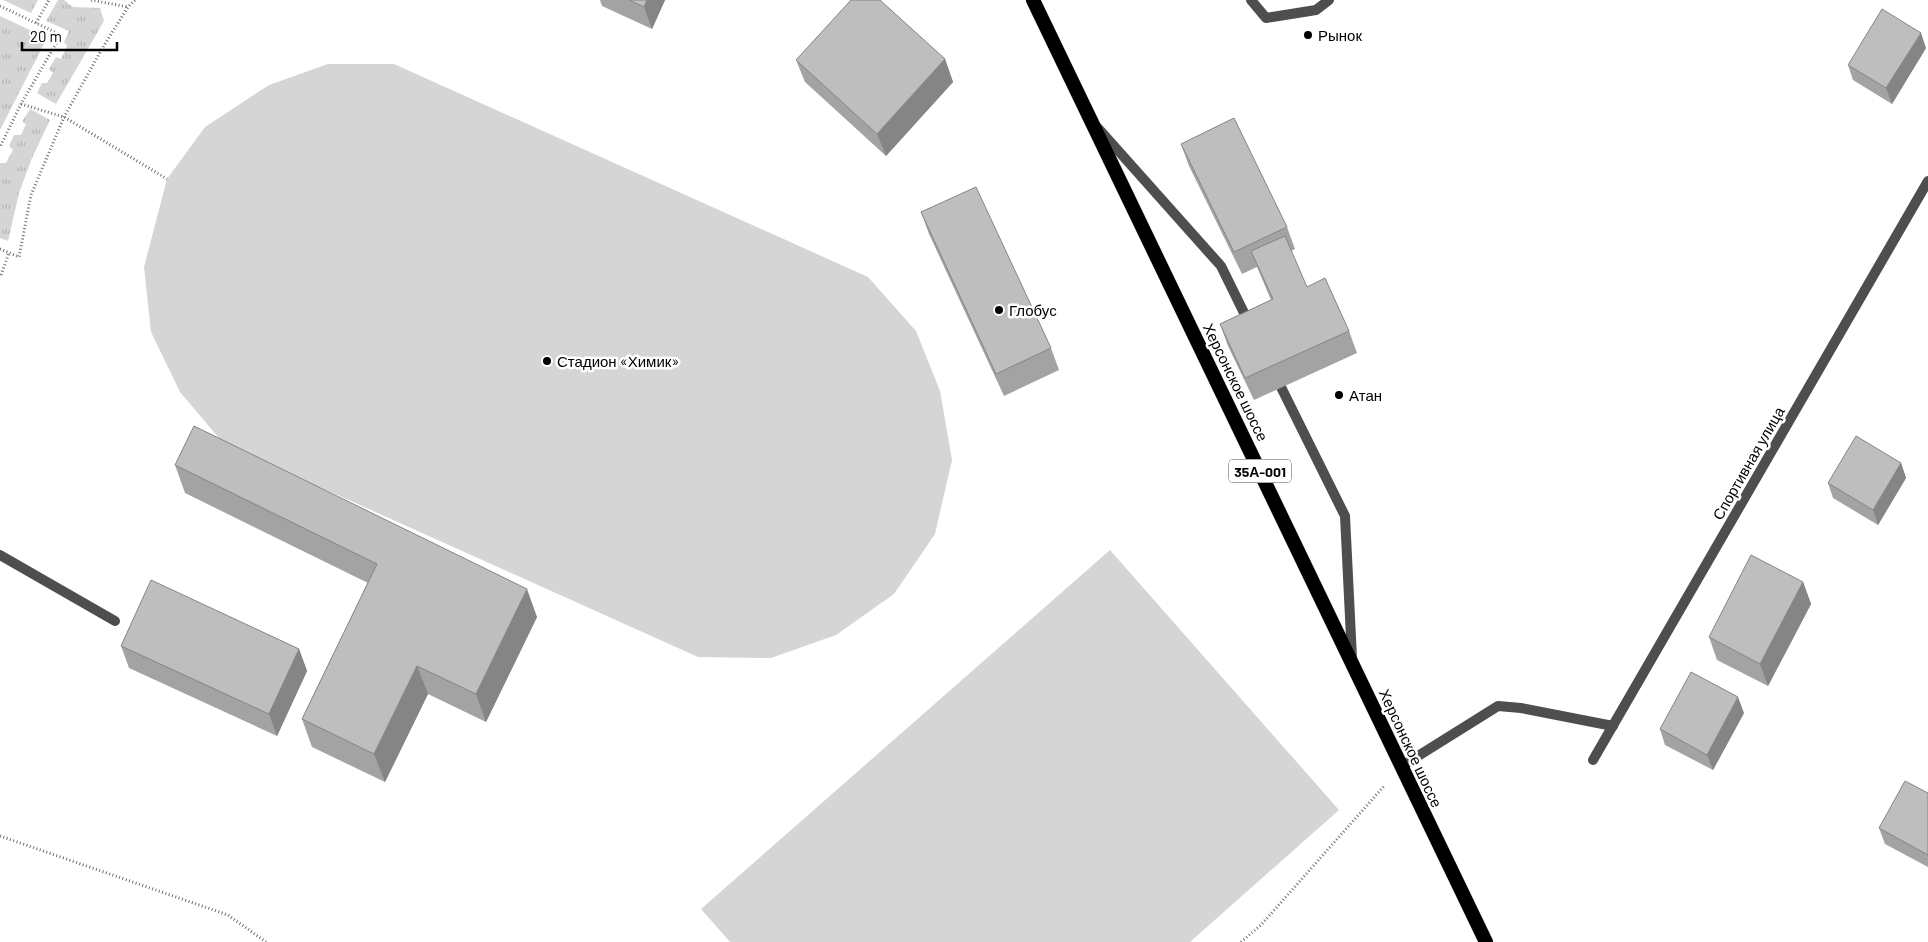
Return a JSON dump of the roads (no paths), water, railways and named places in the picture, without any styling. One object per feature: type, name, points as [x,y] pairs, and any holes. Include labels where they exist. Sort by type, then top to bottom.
[{"type":"highway","name":"Херсонское шоссе","points":[[1033,0],[1095,124],[1486,942]]},
{"type":"street","points":[[1251,0],[1266,18],[1316,10],[1329,0]]},
{"type":"street","points":[[1095,124],[1220,266],[1252,329]]},
{"type":"street","name":"Спортивная улица","points":[[1593,760],[1928,181]]},
{"type":"street","points":[[1270,364],[1345,516],[1352,662]]},
{"type":"street","points":[[0,555],[115,621]]},
{"type":"street","points":[[1402,766],[1498,706],[1521,708],[1613,726]]},
{"type":"place","name":"Рынок","points":[[1308,35]]},
{"type":"place","name":"Глобус","points":[[999,310]]},
{"type":"place","name":"Стадион «Химик»","points":[[547,361]]},
{"type":"place","name":"Атан","points":[[1339,395]]}]
